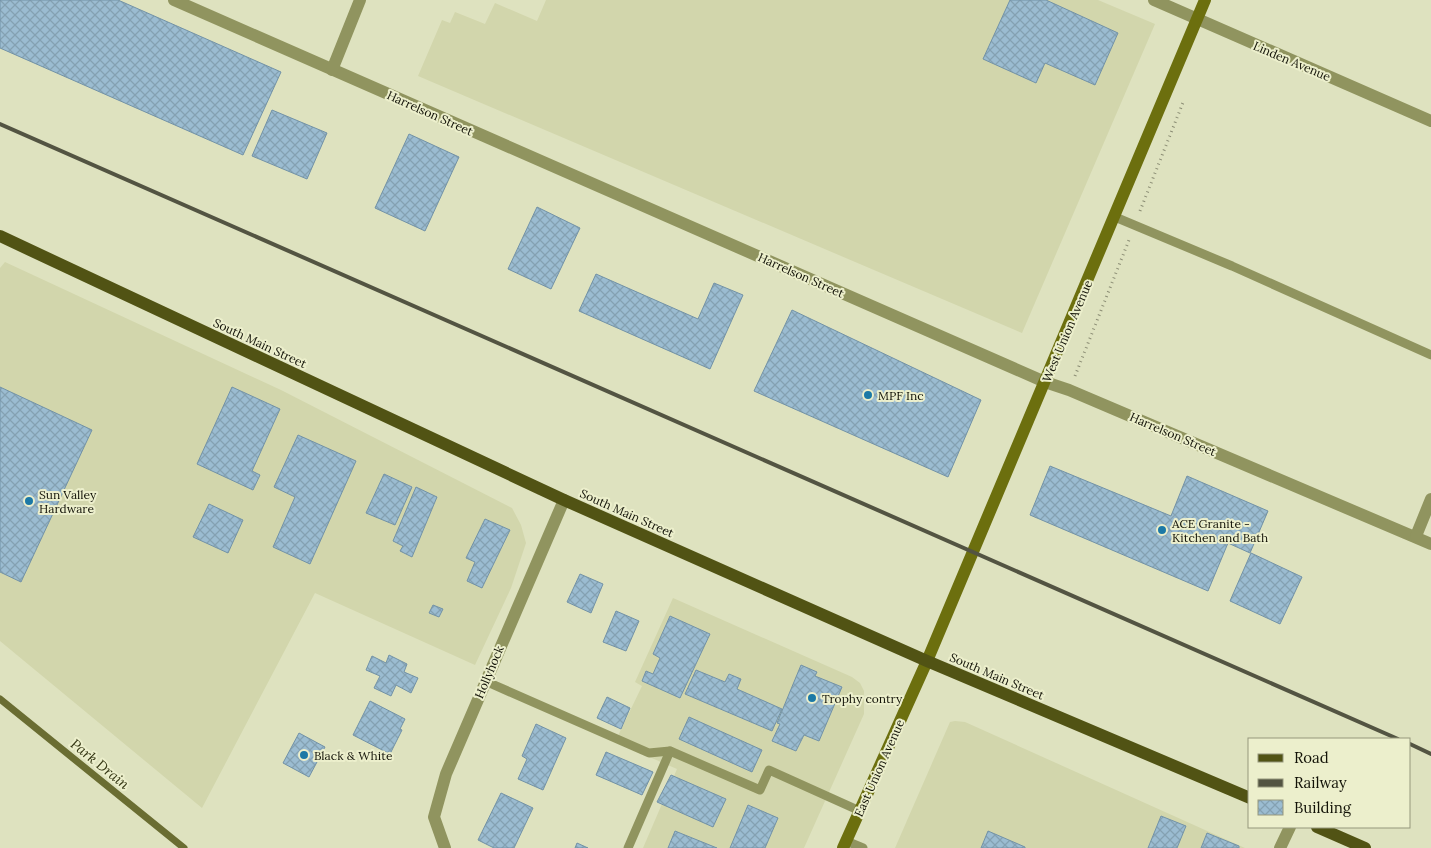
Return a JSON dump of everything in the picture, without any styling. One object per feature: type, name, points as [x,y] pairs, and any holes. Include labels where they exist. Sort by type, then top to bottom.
[{"type":"main road","name":"South Main Street","points":[[0,236],[564,500],[927,661],[1248,797]]},
{"type":"main road","points":[[1319,828],[1365,848]]},
{"type":"street","name":"Harrelson Street","points":[[174,0],[1045,382],[1069,390],[1431,544]]},
{"type":"street","points":[[332,70],[360,0]]},
{"type":"street","name":"Linden Avenue","points":[[1154,0],[1431,121]]},
{"type":"street","name":"West Union Avenue","points":[[927,661],[1205,0]]},
{"type":"street","name":"Hollyhock","points":[[444,848],[434,817],[446,774],[564,500]]},
{"type":"street","points":[[1416,536],[1431,500]]},
{"type":"street","name":"East Union Avenue","points":[[844,844],[927,661]]},
{"type":"street","points":[[1280,848],[1290,828]]},
{"type":"lane","points":[[1115,217],[1135,224],[1431,355]]},
{"type":"lane","points":[[485,681],[649,753],[670,751],[760,790],[769,770],[860,811]]},
{"type":"lane","points":[[628,848],[670,751]]},
{"type":"lane","points":[[844,844],[863,848]]},
{"type":"path","points":[[1069,390],[1185,99]]},
{"type":"shaded area","points":[[546,0],[1098,0],[1155,24],[1022,333],[418,76],[442,20],[450,23],[455,12],[485,24],[495,3],[537,21]]},
{"type":"shaded area","points":[[5,262],[281,390],[512,508],[521,525],[526,543],[511,588],[475,665],[315,593],[202,808],[0,641],[0,268]]},
{"type":"shaded area","points":[[673,598],[852,677],[860,683],[864,691],[864,714],[804,848],[643,848],[677,769],[615,742],[642,686],[635,682]]},
{"type":"shaded area","points":[[950,722],[965,722],[1245,848],[895,848]]},
{"type":"building","points":[[0,0],[118,0],[281,72],[243,155],[0,48]]},
{"type":"building","points":[[1010,0],[1046,0],[1118,33],[1095,85],[1045,63],[1036,83],[983,59]]},
{"type":"building","points":[[272,110],[327,133],[307,179],[252,156]]},
{"type":"building","points":[[409,134],[459,157],[425,231],[375,208]]},
{"type":"building","points":[[537,207],[580,228],[551,289],[508,269]]},
{"type":"building","points":[[596,274],[698,319],[714,283],[743,295],[710,369],[579,311]]},
{"type":"building","name":"MPF Inc","points":[[792,310],[981,400],[948,477],[754,391]]},
{"type":"building","name":"Sun Valley Hardware","points":[[0,387],[92,430],[21,582],[0,572]]},
{"type":"building","points":[[232,387],[280,409],[252,471],[260,475],[253,490],[197,464]]},
{"type":"building","points":[[298,435],[356,461],[310,564],[273,547],[295,497],[274,487]]},
{"type":"building","name":"ACE Granite - Kitchen and Bath","points":[[1050,466],[1171,516],[1187,476],[1268,511],[1250,553],[1228,543],[1208,591],[1030,515]]},
{"type":"building","points":[[384,474],[412,487],[395,525],[366,513]]},
{"type":"building","points":[[416,487],[437,497],[412,557],[400,551],[403,546],[393,541]]},
{"type":"building","points":[[209,504],[243,520],[228,553],[193,537]]},
{"type":"building","points":[[485,519],[510,530],[482,588],[467,581],[475,562],[466,558]]},
{"type":"building","points":[[1251,553],[1302,577],[1280,624],[1230,601]]},
{"type":"building","points":[[580,574],[603,584],[591,613],[567,602]]},
{"type":"building","points":[[433,605],[443,609],[439,617],[429,613]]},
{"type":"building","points":[[616,611],[639,621],[626,651],[603,642]]},
{"type":"building","points":[[670,616],[710,634],[680,698],[642,681],[646,671],[653,674],[660,658],[653,654]]},
{"type":"building","points":[[389,655],[407,664],[404,672],[418,678],[411,693],[396,685],[391,696],[374,688],[380,676],[366,670],[372,656],[386,663]]},
{"type":"building","name":"Trophy contry","points":[[801,665],[817,672],[815,676],[842,687],[819,741],[804,735],[796,751],[772,741],[780,724],[777,723]]},
{"type":"building","points":[[696,670],[725,682],[729,674],[741,679],[737,689],[782,709],[772,731],[685,694]]},
{"type":"building","points":[[607,697],[630,708],[621,729],[597,718]]},
{"type":"building","points":[[370,701],[405,719],[400,729],[402,730],[390,754],[353,735]]},
{"type":"building","points":[[689,717],[762,750],[752,772],[679,739]]},
{"type":"building","points":[[536,724],[566,738],[543,790],[518,779],[527,759],[522,756]]},
{"type":"building","name":"Black & White","points":[[299,733],[325,747],[309,777],[283,763]]},
{"type":"building","points":[[606,752],[653,772],[642,795],[596,775]]},
{"type":"building","points":[[671,775],[726,799],[713,827],[657,802]]},
{"type":"building","points":[[501,793],[533,808],[514,848],[494,848],[478,840]]},
{"type":"building","points":[[748,805],[778,818],[765,848],[730,848]]},
{"type":"building","points":[[1161,816],[1186,826],[1177,848],[1148,848]]},
{"type":"building","points":[[675,831],[717,848],[668,848]]},
{"type":"building","points":[[988,831],[1025,847],[1025,848],[981,848]]},
{"type":"building","points":[[1207,833],[1239,846],[1239,848],[1201,848]]},
{"type":"building","points":[[577,843],[588,848],[575,848]]},
{"type":"waterway","name":"Park Drain","points":[[0,699],[184,848]]},
{"type":"railway","points":[[0,124],[1396,738]]},
{"type":"railway","points":[[1411,744],[1431,754]]},
{"type":"place","name":"MPF Inc","points":[[868,395]]},
{"type":"place","name":"Sun Valley Hardware","points":[[29,501]]},
{"type":"place","name":"ACE Granite - Kitchen and Bath","points":[[1162,530]]},
{"type":"place","name":"Trophy contry","points":[[812,698]]},
{"type":"place","name":"Black & White","points":[[304,755]]}]
